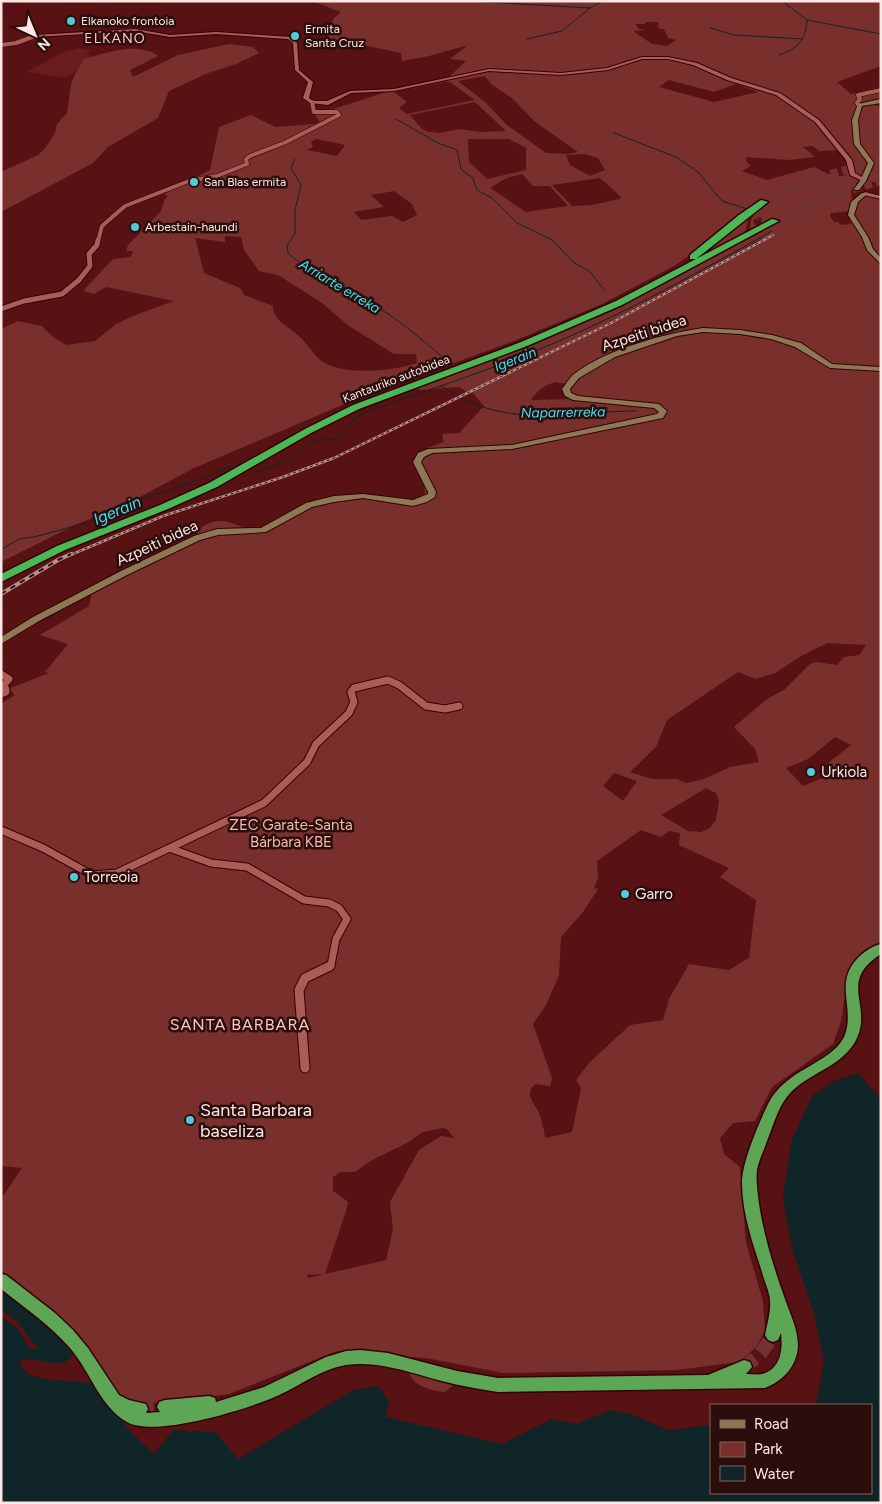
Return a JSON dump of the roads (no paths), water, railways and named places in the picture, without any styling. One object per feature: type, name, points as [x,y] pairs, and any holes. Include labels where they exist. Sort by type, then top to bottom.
[{"type":"highway","name":"Kantauriko autobidea","points":[[1,573],[55,545],[160,504],[208,482],[303,428],[349,405],[523,340],[625,296],[687,261],[764,202]]},
{"type":"highway","name":"Kantauriko autobidea","points":[[1,580],[61,548],[152,512],[206,488],[308,431],[356,407],[531,341],[620,303],[775,221]]},
{"type":"highway","points":[[1,1280],[64,1331],[78,1346],[125,1413],[135,1419],[146,1421],[174,1417],[260,1396],[336,1360],[361,1357],[383,1359],[458,1378],[498,1385],[765,1381],[774,1377],[782,1370],[790,1358],[790,1341],[783,1313],[777,1299],[749,1190],[750,1171],[777,1099],[791,1083],[836,1054],[849,1039],[853,1022],[851,983],[854,971],[858,964],[881,948]]},
{"type":"highway","points":[[773,1335],[777,1299]]},
{"type":"highway","points":[[698,1382],[736,1372],[744,1366]]},
{"type":"highway","points":[[113,1398],[126,1407],[140,1408]]},
{"type":"highway","points":[[165,1407],[241,1401]]},
{"type":"main road","points":[[866,192],[863,186],[864,180],[871,163],[857,144],[858,133],[854,120],[859,106],[881,100]]},
{"type":"main road","points":[[864,180],[856,190],[851,216],[866,237],[870,251],[881,262]]},
{"type":"main road","points":[[856,190],[866,192]]},
{"type":"main road","points":[[854,203],[859,196],[866,192]]},
{"type":"main road","name":"Azpeiti bidea","points":[[1,641],[19,628],[124,573],[206,535],[263,530],[310,505],[334,499],[363,496],[406,502],[424,500],[432,495],[432,492],[417,462],[426,453],[447,449],[510,448],[660,416],[663,410],[655,405],[576,398],[568,394],[566,388],[574,378],[608,357],[674,335],[710,330],[760,334],[796,344],[831,366],[881,369]]},
{"type":"street","points":[[1,45],[16,43],[36,36],[138,30],[170,36],[216,33],[262,38],[288,38],[295,43],[297,68],[311,82],[306,98],[312,102],[329,102],[350,92],[392,90],[489,70],[565,74],[610,69],[640,58],[665,58],[692,63],[729,80],[778,94],[819,123],[850,162],[853,174],[864,180]]},
{"type":"street","points":[[859,106],[857,103],[860,99],[858,95],[881,90]]},
{"type":"street","points":[[1,308],[24,301],[62,294],[75,285],[88,270],[90,263],[89,254],[97,245],[102,226],[125,206],[189,181],[208,178],[238,169],[247,164],[246,159],[250,156],[284,144],[339,115],[337,112],[314,112],[312,102]]},
{"type":"street","points":[[866,192],[880,198]]},
{"type":"street","points":[[1,674],[10,679],[2,689]]},
{"type":"street","points":[[1,830],[43,848],[92,875],[117,873],[251,811],[270,798],[307,762],[322,737],[337,726],[349,713],[354,702],[350,692],[354,688],[388,680],[407,689],[414,698],[426,707],[440,709],[459,706]]},
{"type":"street","points":[[172,849],[211,863],[247,867],[304,900],[328,903],[338,908],[346,919],[336,939],[332,965],[305,978],[299,990],[305,1068]]},
{"type":"water","points":[[858,1073],[881,1099],[881,1503],[1,1503],[1,1317],[17,1328],[31,1350],[37,1348],[16,1320],[1,1310],[1,1289],[59,1337],[73,1355],[62,1363],[21,1360],[20,1365],[28,1374],[45,1379],[91,1383],[132,1433],[154,1454],[173,1430],[215,1432],[238,1459],[353,1390],[379,1386],[389,1402],[386,1417],[502,1444],[552,1419],[576,1424],[611,1410],[631,1414],[668,1430],[710,1425],[710,1494],[872,1494],[872,1404],[816,1404],[824,1361],[814,1314],[792,1249],[783,1199],[791,1142],[812,1096],[836,1080]]},
{"type":"waterway","points":[[468,1],[590,8]]},
{"type":"waterway","points":[[590,8],[602,1]]},
{"type":"waterway","points":[[782,1],[807,20]]},
{"type":"waterway","points":[[527,39],[562,31],[590,8]]},
{"type":"waterway","points":[[779,55],[791,50],[800,43],[805,33],[807,20]]},
{"type":"waterway","points":[[807,20],[881,34]]},
{"type":"waterway","points":[[710,28],[734,35],[802,39]]},
{"type":"waterway","points":[[396,119],[438,143],[457,150],[461,169],[473,178],[477,190],[492,198],[517,223],[552,240],[573,262],[590,272],[605,291]]},
{"type":"waterway","name":"Igerain","points":[[614,133],[676,157],[698,172],[722,201],[747,209]]},
{"type":"waterway","name":"Arriarte erreka","points":[[295,159],[291,168],[301,185],[295,210],[295,233],[287,246],[288,253],[314,272],[384,311],[448,362]]},
{"type":"waterway","name":"Igerain","points":[[441,386],[506,363],[588,328],[658,294],[772,231]]},
{"type":"waterway","name":"Igerain","points":[[255,472],[281,463],[315,442],[326,439],[332,440],[342,436],[353,420],[365,412],[441,386]]},
{"type":"waterway","name":"Naparrerreka","points":[[441,386],[454,393]]},
{"type":"waterway","name":"Naparrerreka","points":[[463,399],[484,408],[527,415],[548,416],[636,411]]},
{"type":"waterway","name":"Igerain","points":[[1,550],[19,539],[34,537],[90,522],[149,496],[207,477],[231,466]]},
{"type":"tunnel","points":[[764,202],[792,188],[821,177],[881,163]]},
{"type":"tunnel","points":[[775,221],[834,195],[881,181]]},
{"type":"tunnel","points":[[744,1367],[761,1353],[773,1335]]},
{"type":"tunnel","points":[[140,1409],[165,1407]]},
{"type":"railway","points":[[68,556],[163,516],[283,477],[334,458],[609,324],[773,235]]},
{"type":"railway","points":[[1,594],[71,554]]},
{"type":"place","name":"Elkanoko frontoia","points":[[71,21]]},
{"type":"place","name":"Ermita Santa Cruz","points":[[295,36]]},
{"type":"place","name":"San Blas ermita","points":[[194,182]]},
{"type":"place","name":"Arbestain-haundi","points":[[135,227]]},
{"type":"place","name":"Urkiola","points":[[811,772]]},
{"type":"place","name":"Torreoia","points":[[74,877]]},
{"type":"place","name":"Garro","points":[[625,894]]},
{"type":"place","name":"Santa Barbara baseliza","points":[[190,1120]]},
{"type":"district","name":"ELKANO","points":[[115,38]]},
{"type":"district","name":"SANTA BARBARA","points":[[240,1024]]},
{"type":"park label","name":"ZEC Garate-Santa Bárbara KBE","points":[[291,834]]}]
